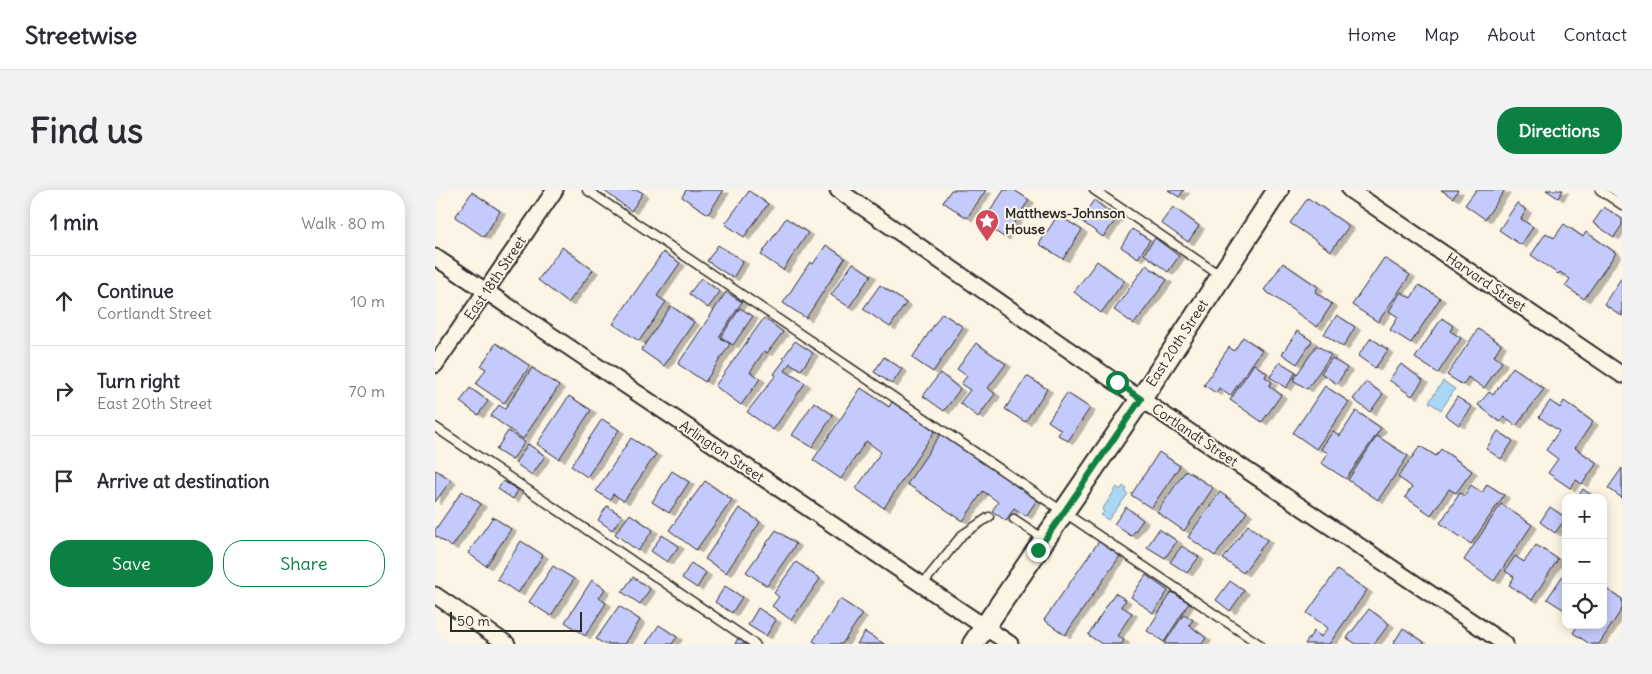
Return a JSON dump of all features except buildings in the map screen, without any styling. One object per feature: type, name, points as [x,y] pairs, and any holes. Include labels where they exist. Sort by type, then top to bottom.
[{"type":"main road","name":"East 20th Street","points":[[973,644],[1141,399],[1278,190]]},
{"type":"street","name":"East 18th Street","points":[[435,366],[555,190]]},
{"type":"street","name":"Cortlandt Street","points":[[838,190],[1141,399],[1505,644]]},
{"type":"street","name":"Harvard Street","points":[[1350,190],[1622,375]]},
{"type":"street","name":"Arlington Street","points":[[435,258],[1010,644]]},
{"type":"street","points":[[435,596],[507,644]]},
{"type":"lane","points":[[587,190],[1259,644]]},
{"type":"lane","points":[[1094,190],[1221,276]]},
{"type":"lane","points":[[1600,190],[1622,205]]},
{"type":"lane","points":[[435,427],[755,644]]},
{"type":"lane","points":[[922,585],[962,535],[989,517]]},
{"type":"lane","points":[[1014,518],[1044,539]]},
{"type":"water","points":[[1443,381],[1455,389],[1441,410],[1429,402]]},
{"type":"water","points":[[1123,486],[1127,489],[1125,492],[1128,494],[1108,520],[1101,515],[1104,512],[1102,510],[1117,487],[1120,490]]},
{"type":"place","name":"Matthews-Johnson House","points":[[987,242]]},
{"type":"route","points":[[1038,550],[1141,399],[1117,382]]}]
